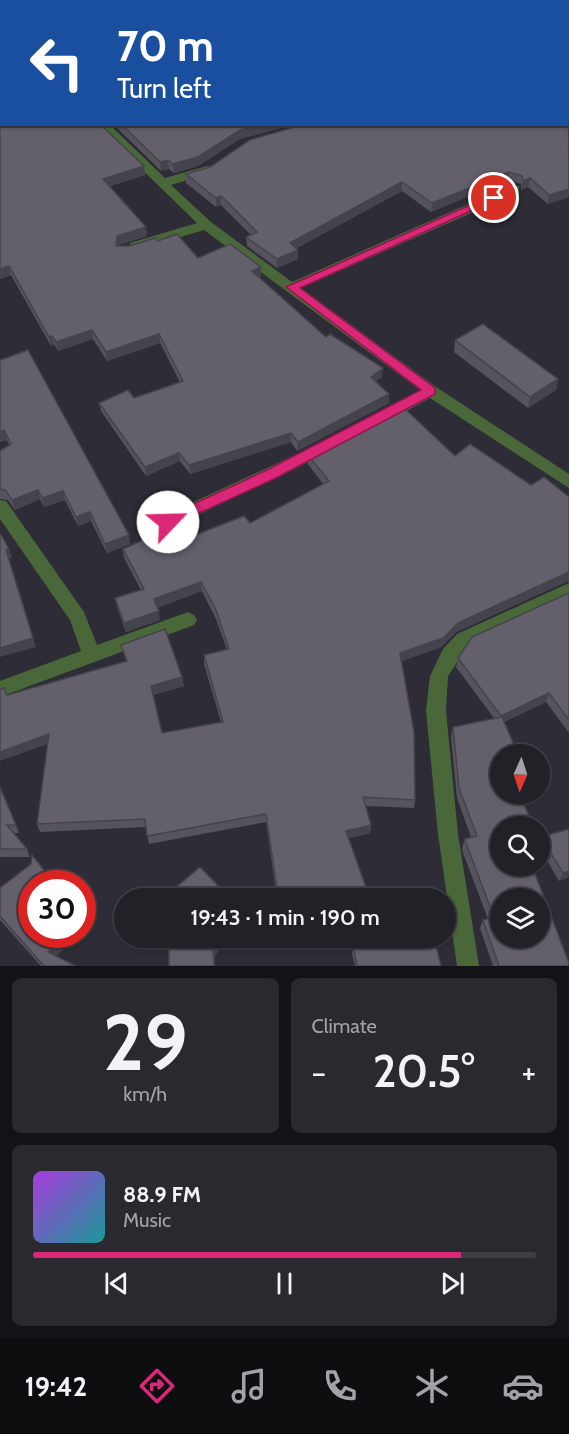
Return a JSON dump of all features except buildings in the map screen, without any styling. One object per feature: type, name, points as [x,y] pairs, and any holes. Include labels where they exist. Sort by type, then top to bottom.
[{"type":"street","points":[[103,126],[206,225],[431,391],[569,482]]},
{"type":"street","points":[[163,183],[188,177],[214,165]]},
{"type":"street","points":[[292,287],[514,189]]},
{"type":"street","points":[[124,250],[206,225]]},
{"type":"street","points":[[374,421],[431,391]]},
{"type":"street","points":[[150,530],[252,483],[345,436]]},
{"type":"street","points":[[0,506],[78,617],[92,656]]},
{"type":"street","points":[[468,966],[448,834],[436,711],[439,676],[450,655],[463,639],[569,590]]},
{"type":"street","points":[[0,689],[188,620]]},
{"type":"route","points":[[168,522],[272,474],[431,391],[292,287],[494,198]]}]
